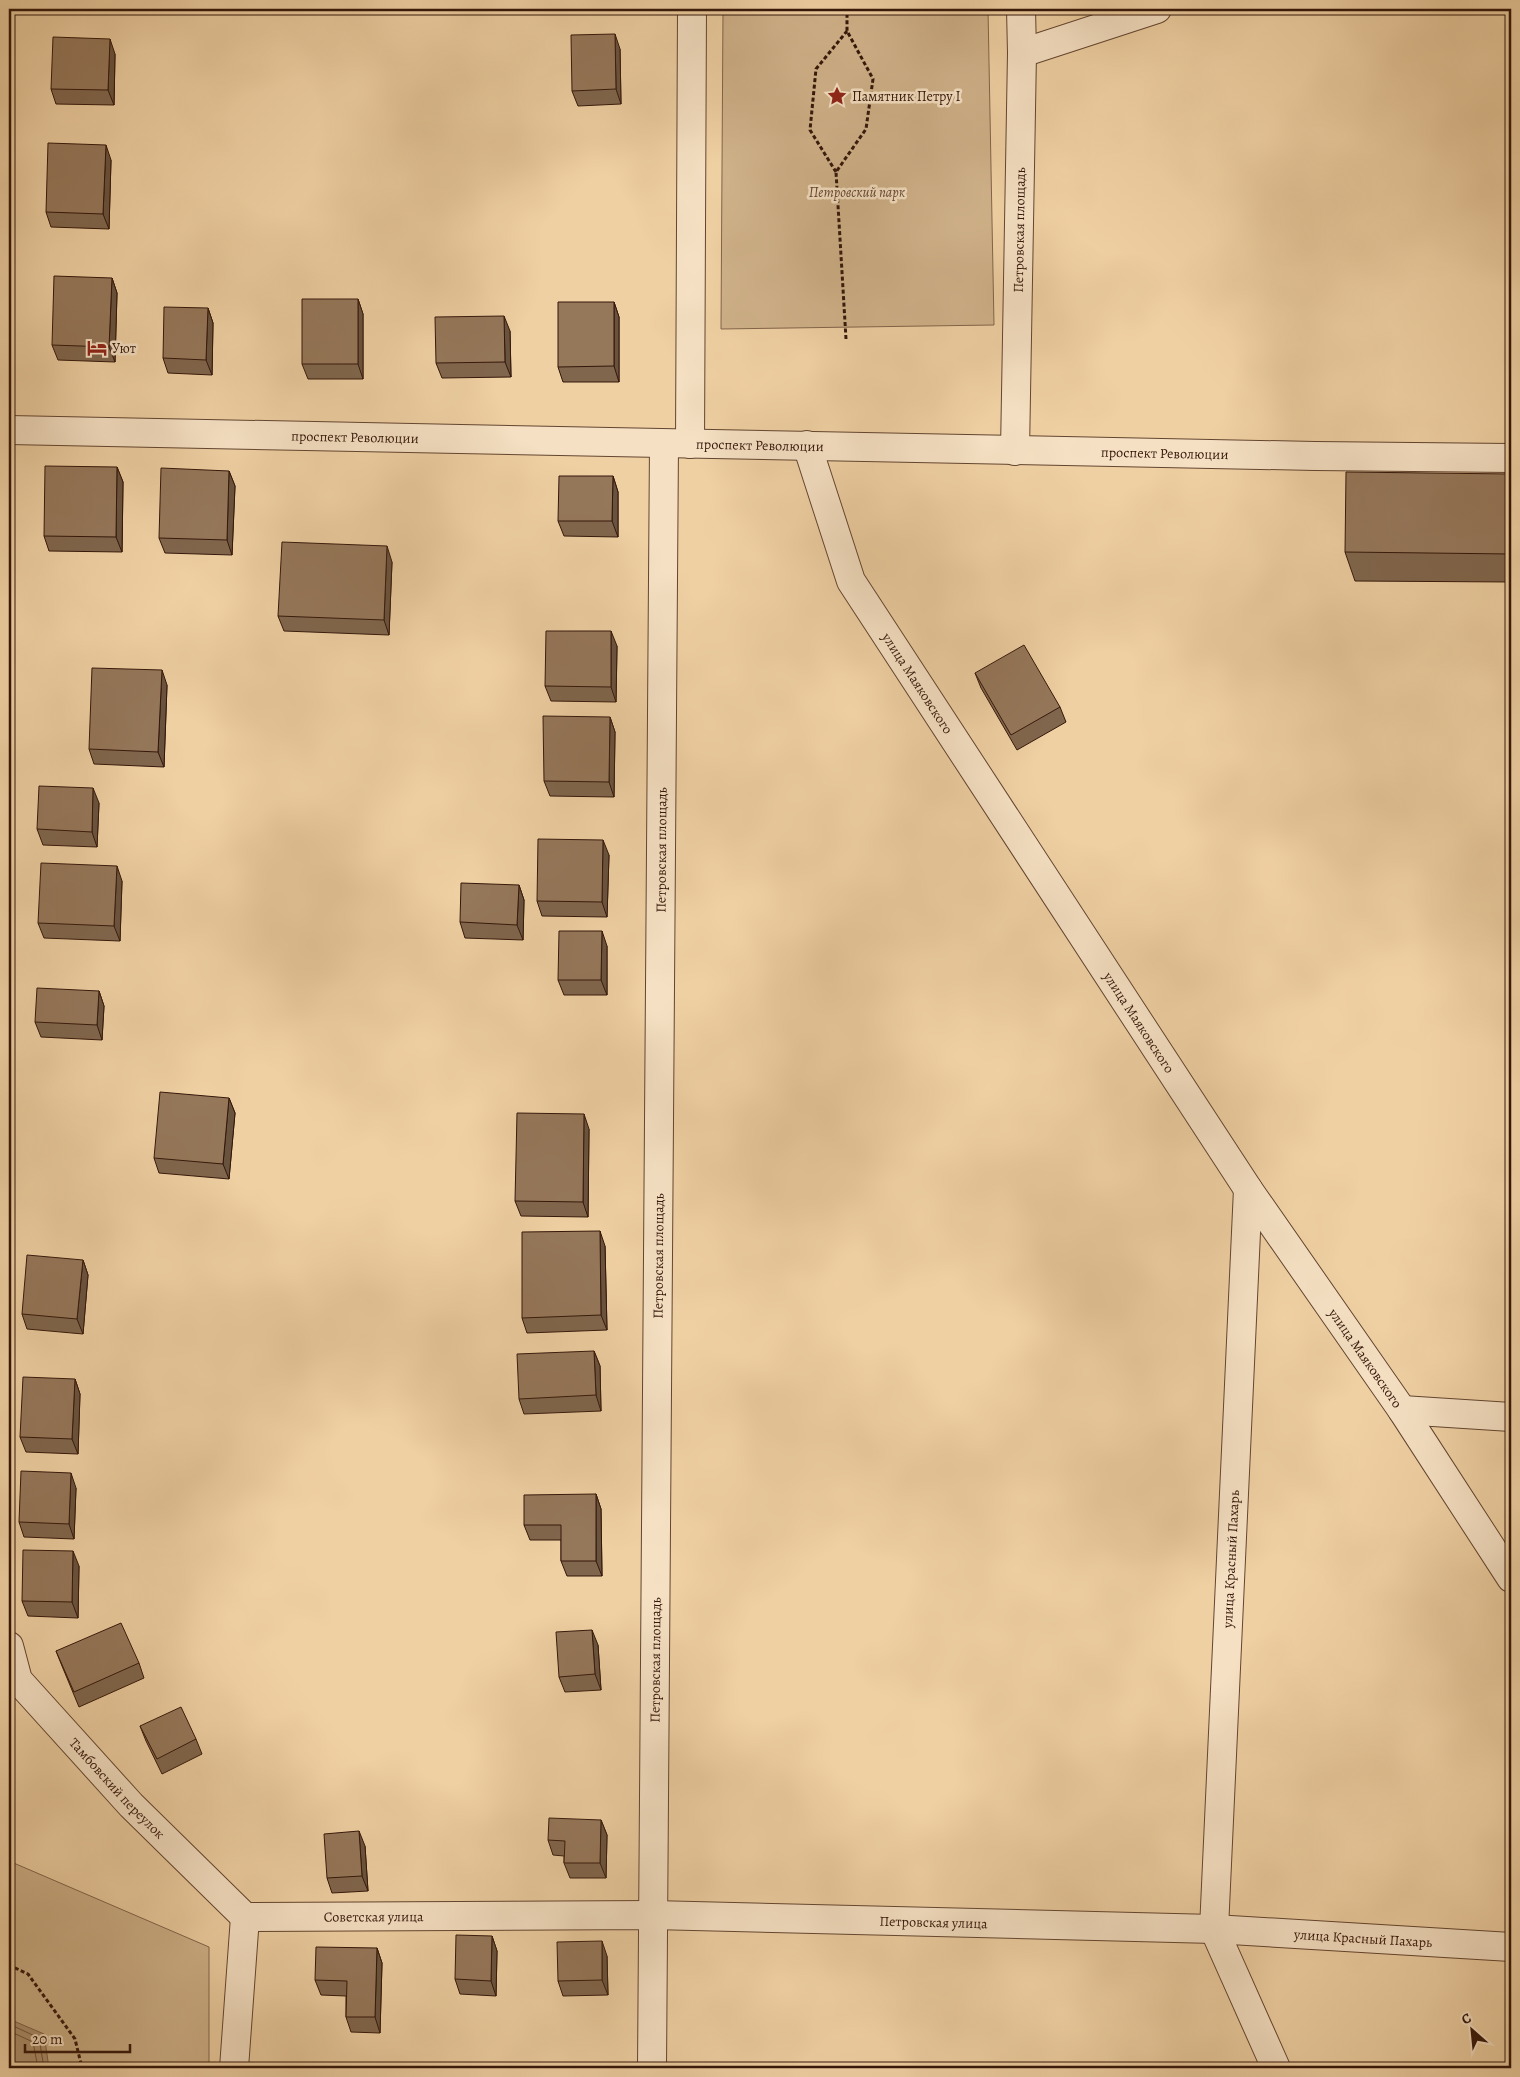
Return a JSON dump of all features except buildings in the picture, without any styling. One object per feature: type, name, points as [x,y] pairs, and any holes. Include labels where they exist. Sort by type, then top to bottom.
[{"type":"street","name":"Петровская площадь","points":[[652,2068],[677,444],[692,9]]},
{"type":"street","name":"Петровская площадь","points":[[1015,451],[1022,53],[1021,9]]},
{"type":"street","points":[[1022,53],[1157,9]]},
{"type":"street","name":"проспект Революции","points":[[9,430],[807,445],[1015,451],[1511,458]]},
{"type":"street","name":"улица Маяковского","points":[[807,445],[851,581],[1248,1189],[1402,1410],[1511,1578]]},
{"type":"street","name":"улица Красный Пахарь","points":[[1248,1189],[1214,1929],[1276,2068]]},
{"type":"street","points":[[1402,1410],[1511,1417]]},
{"type":"street","name":"Тамбовский переулок","points":[[9,1646],[18,1680],[131,1805],[246,1917]]},
{"type":"street","name":"Советская улица","points":[[246,1917],[654,1915]]},
{"type":"street","name":"Петровская улица","points":[[654,1915],[1214,1929]]},
{"type":"street","points":[[234,2068],[246,1917]]},
{"type":"street","name":"улица Красный Пахарь","points":[[1214,1929],[1511,1947]]},
{"type":"path","points":[[836,172],[866,129],[873,79],[847,31],[847,9]]},
{"type":"path","points":[[846,339],[836,172],[810,130],[816,69],[847,31]]},
{"type":"path","points":[[9,1965],[28,1974],[70,2032],[75,2040],[82,2068]]},
{"type":"green space","name":"Петровский парк","points":[[723,9],[988,9],[994,325],[721,329]]},
{"type":"green space","points":[[9,1861],[209,1947],[209,2068],[9,2068]]},
{"type":"water","points":[[9,2019],[44,2034],[49,2068],[9,2068]]},
{"type":"place","name":"Памятник Петру I","points":[[837,96]]},
{"type":"place","name":"Уют","points":[[97,348]]}]
